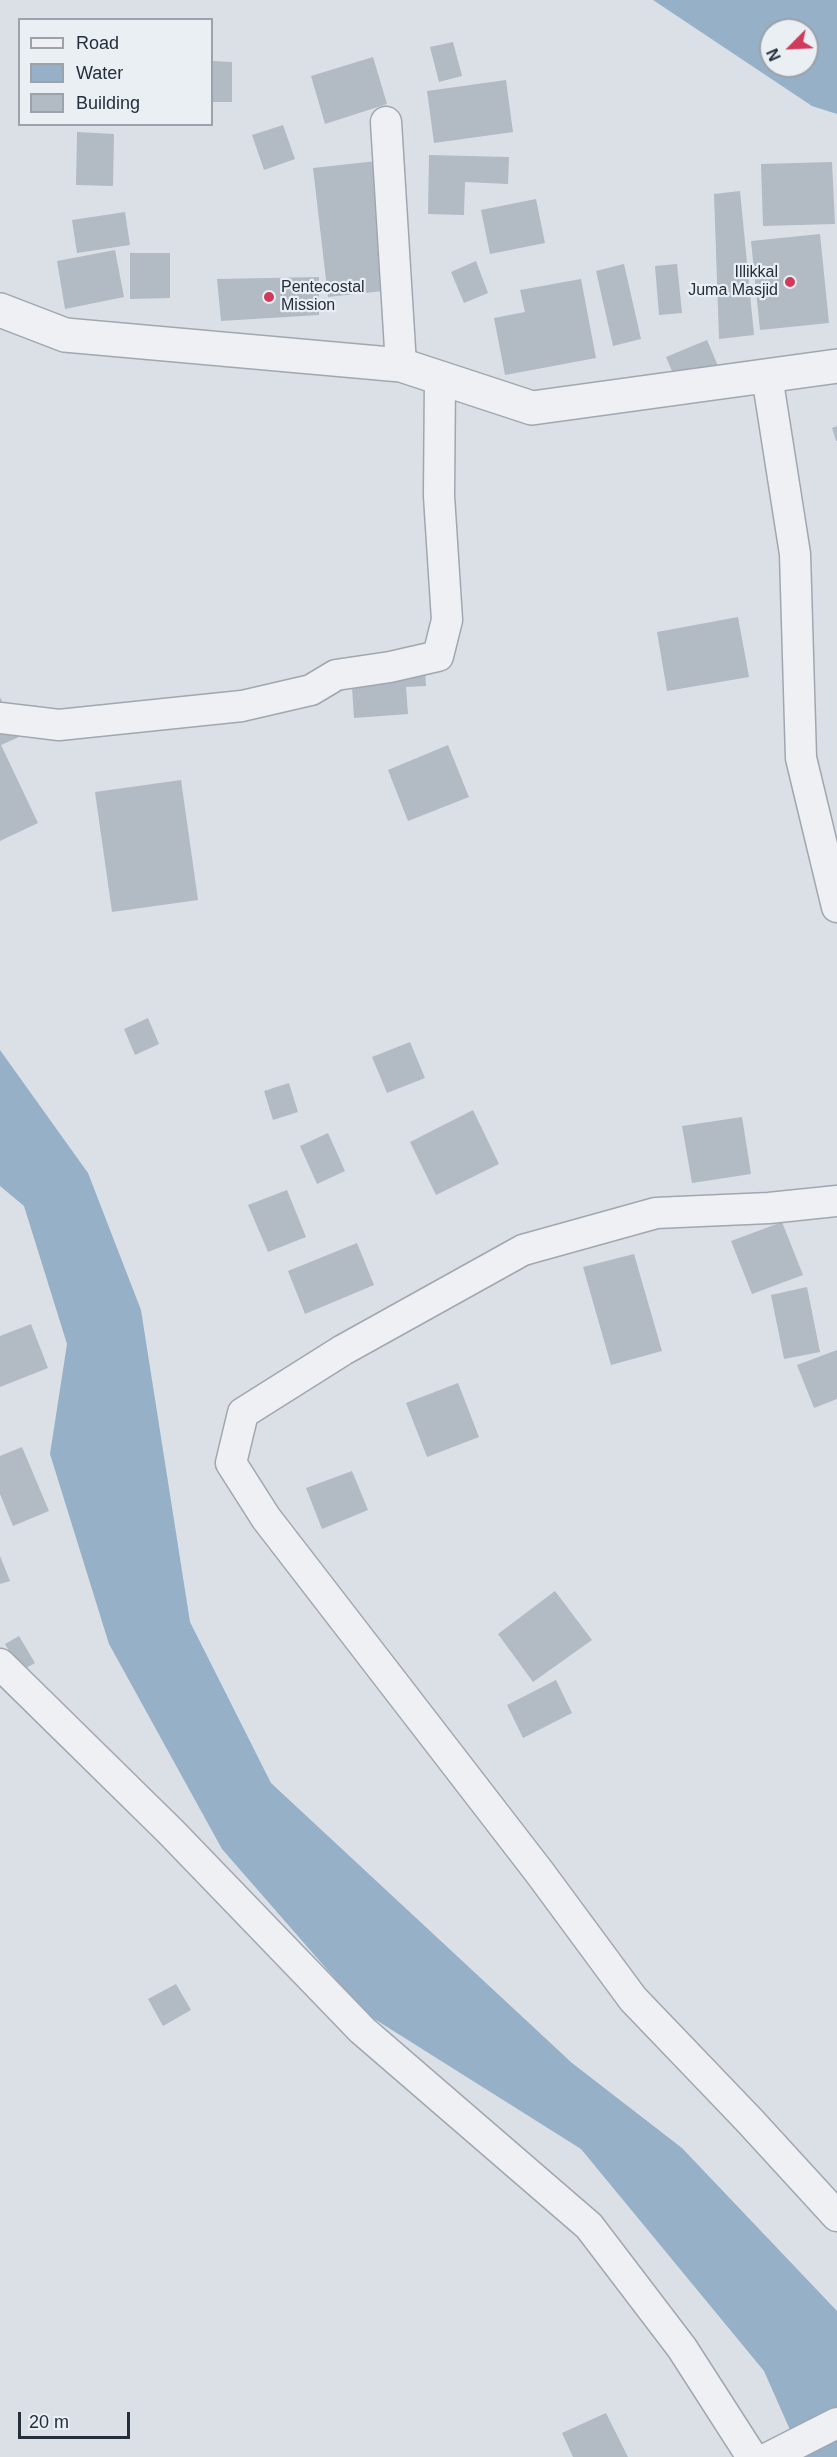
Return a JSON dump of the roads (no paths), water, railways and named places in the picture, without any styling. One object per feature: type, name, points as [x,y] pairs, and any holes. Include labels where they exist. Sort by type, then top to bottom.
[{"type":"street","points":[[386,122],[401,365]]},
{"type":"street","points":[[0,310],[65,335],[401,365],[532,408],[837,366]]},
{"type":"street","points":[[767,376],[795,554],[801,758],[837,907]]},
{"type":"street","points":[[0,718],[59,725],[242,706],[312,690],[336,675],[390,667],[438,656],[447,620],[439,496],[440,378]]},
{"type":"street","points":[[837,1201],[769,1208],[657,1213],[523,1250],[342,1350],[243,1413],[231,1463],[266,1518],[540,1873],[633,1999],[837,2216]]},
{"type":"street","points":[[0,1665],[171,1832],[362,2031],[589,2226],[682,2348],[752,2457]]},
{"type":"street","points":[[770,2457],[837,2423]]},
{"type":"water","points":[[653,0],[837,0],[837,114],[812,106],[770,78],[819,78],[819,18],[759,18],[759,71]]},
{"type":"water","points":[[0,1050],[88,1173],[141,1310],[190,1622],[271,1783],[572,2063],[682,2148],[837,2311],[837,2457],[802,2457],[764,2371],[581,2149],[365,2013],[222,1849],[109,1644],[50,1454],[67,1344],[24,1206],[0,1186]]},
{"type":"place","name":"Illikkal Juma Masjid","points":[[790,282]]},
{"type":"place","name":"Pentecostal Mission","points":[[269,297]]}]
